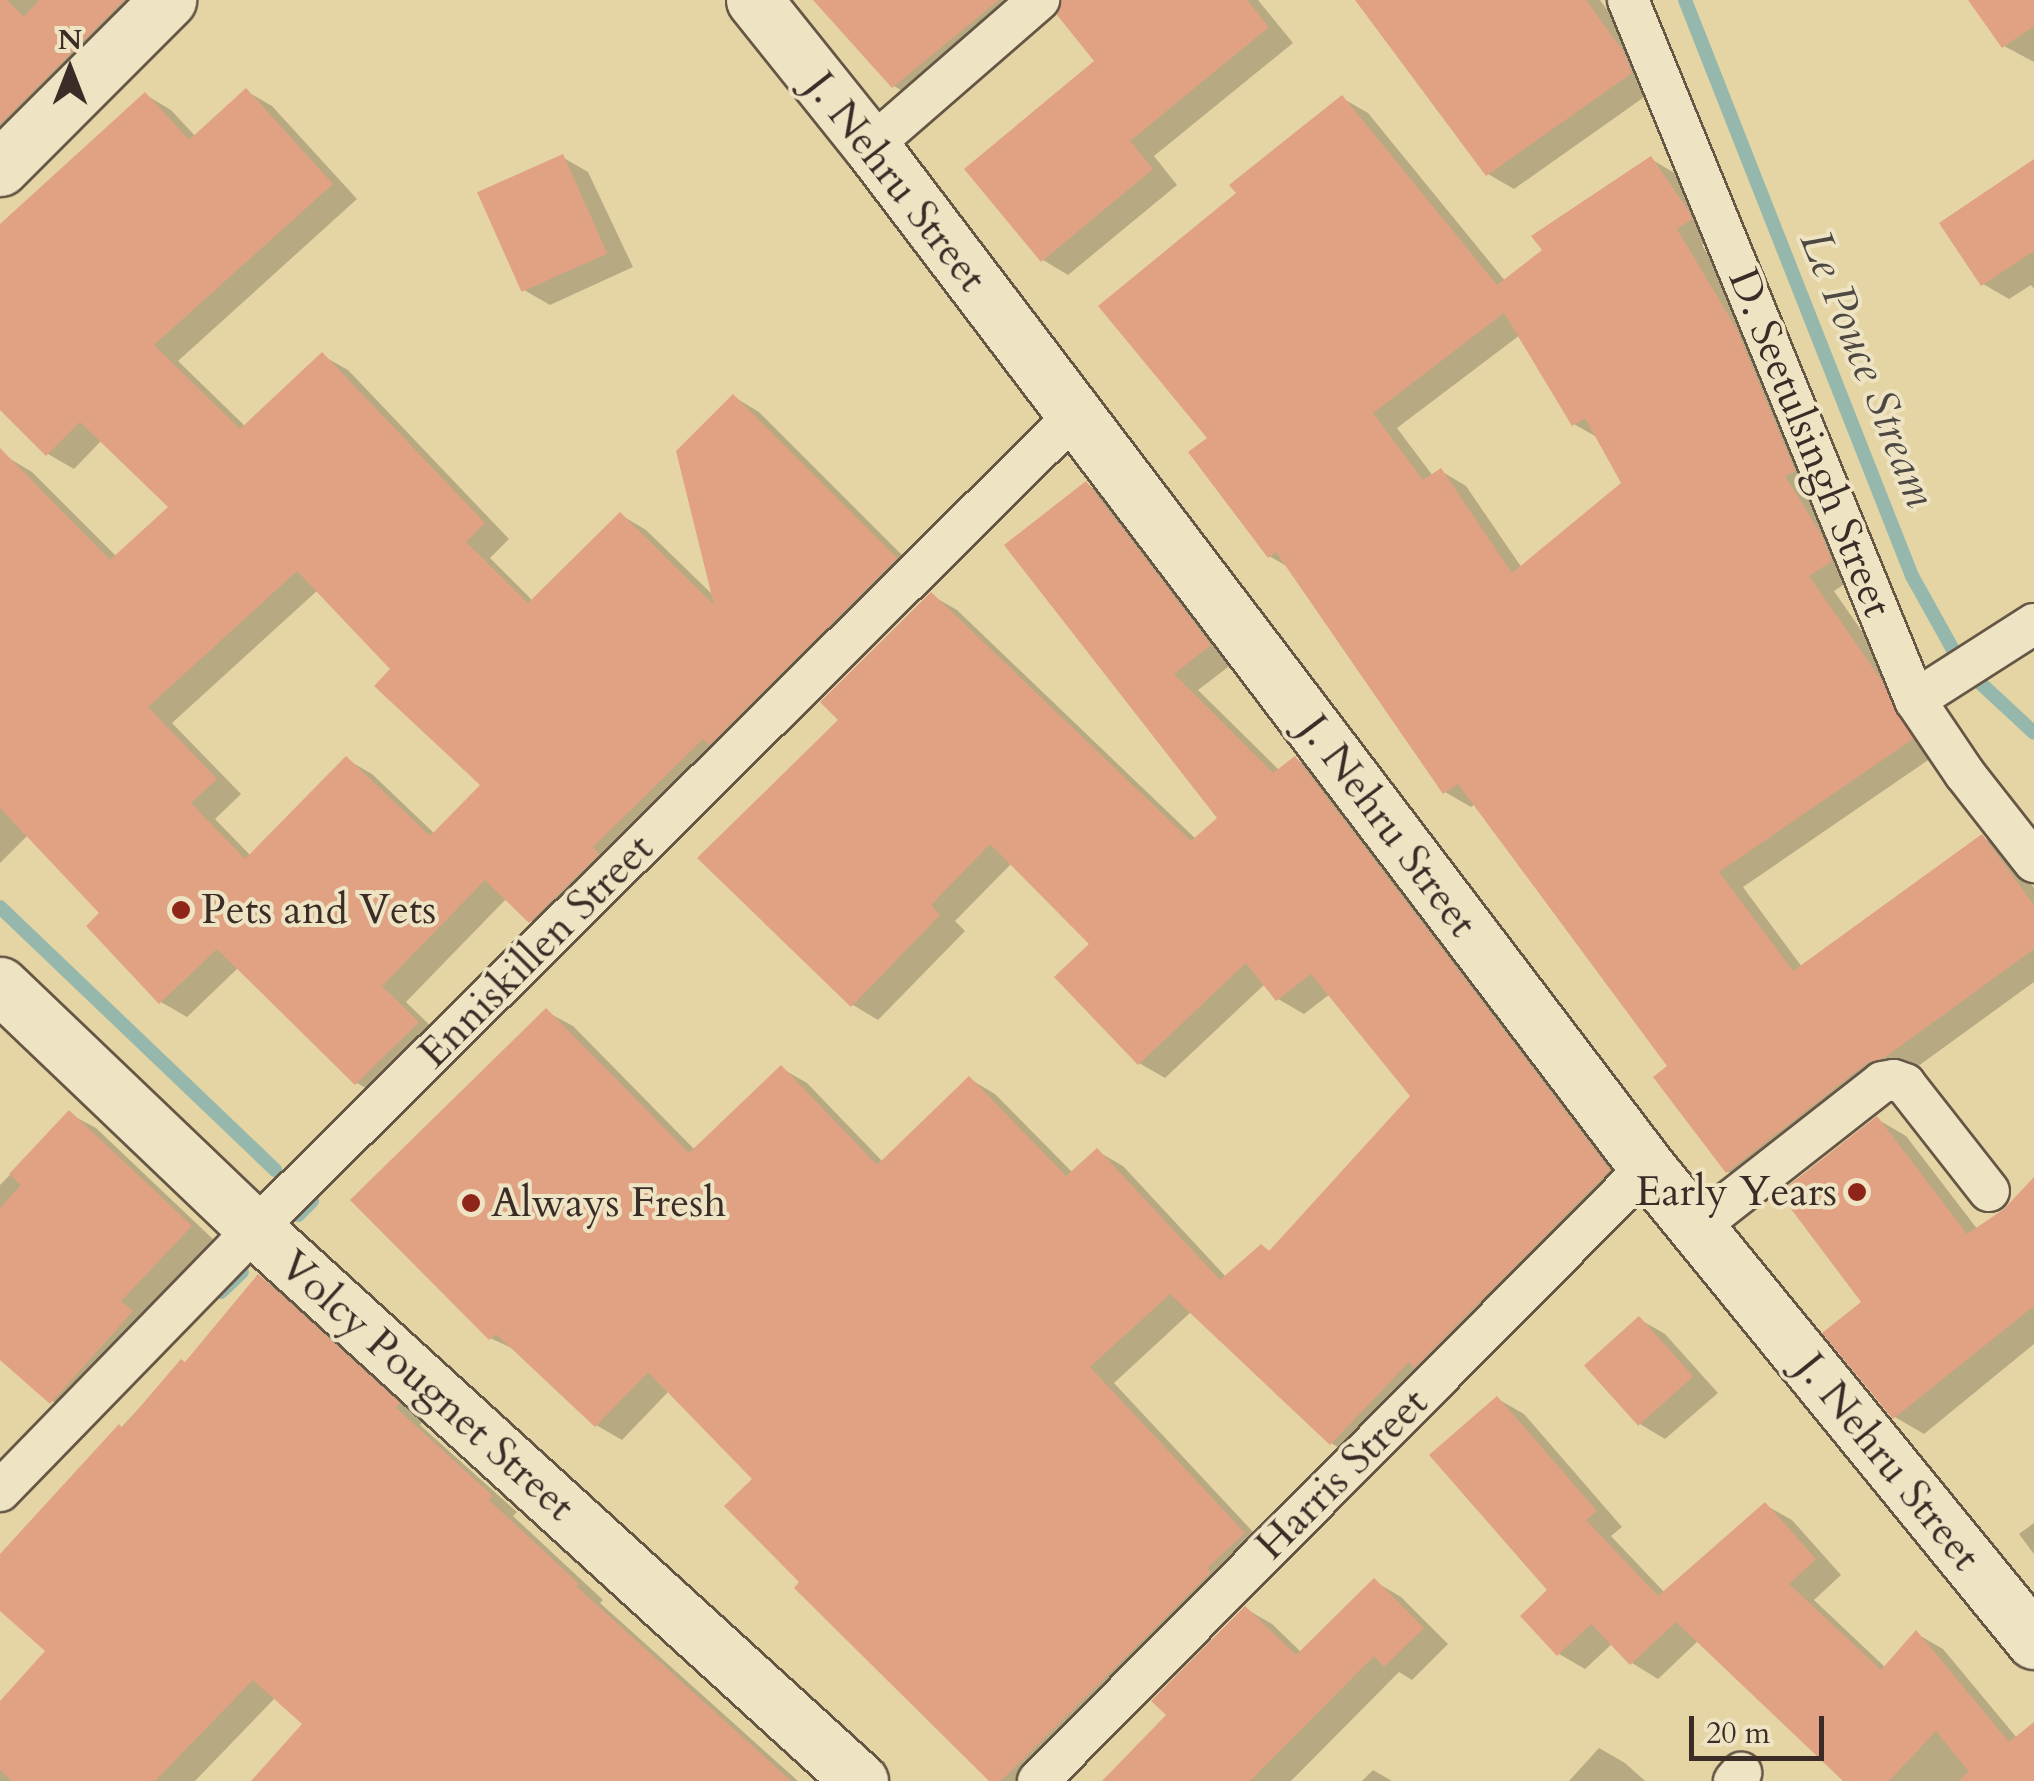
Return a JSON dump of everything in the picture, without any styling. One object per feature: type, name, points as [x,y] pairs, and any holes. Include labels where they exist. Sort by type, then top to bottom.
[{"type":"main road","points":[[0,168],[168,0]]},
{"type":"main road","name":"J. Nehru Street","points":[[754,0],[871,146],[1647,1167],[2034,1641]]},
{"type":"main road","name":"Volcy Pougnet Street","points":[[0,984],[255,1230],[860,1781]]},
{"type":"street","points":[[871,146],[1039,0]]},
{"type":"street","name":"D. Seetulsingh Street","points":[[1628,0],[1915,700],[1964,774],[2034,862]]},
{"type":"street","name":"Enniskillen Street","points":[[0,1491],[255,1230],[1075,415]]},
{"type":"street","points":[[1915,700],[2034,624]]},
{"type":"street","points":[[1696,1228],[1882,1082],[1894,1080],[1905,1084],[1989,1191]]},
{"type":"street","name":"Harris Street","points":[[1038,1781],[1647,1167]]},
{"type":"building","points":[[0,0],[7,0],[24,17],[39,0],[124,0],[0,124]]},
{"type":"building","points":[[813,0],[999,0],[892,88]]},
{"type":"building","points":[[1062,0],[1247,0],[1269,27],[1130,141],[1153,169],[1041,262],[964,169],[1094,61],[1057,15]]},
{"type":"building","points":[[1355,0],[1586,0],[1623,51],[1632,73],[1486,176]]},
{"type":"building","points":[[1968,0],[2034,0],[2034,26],[2002,48]]},
{"type":"building","points":[[246,88],[333,184],[154,345],[240,429],[322,352],[485,523],[466,542],[528,603],[620,512],[714,605],[676,451],[733,394],[897,558],[709,745],[703,739],[593,847],[599,854],[529,923],[485,880],[382,986],[419,1022],[355,1085],[217,949],[159,1004],[86,926],[99,913],[0,808],[0,448],[110,560],[168,507],[80,422],[46,456],[0,410],[0,224],[145,92],[189,140]],"holes":[[[297,571],[390,669],[374,686],[480,785],[430,836],[346,756],[245,859],[191,803],[217,779],[148,707]]]},
{"type":"building","points":[[1342,95],[1497,285],[1542,250],[1531,236],[1651,156],[1690,213],[1692,219],[1677,229],[1736,328],[1795,471],[1785,476],[1821,534],[1832,561],[1809,576],[1880,678],[1913,739],[1719,872],[1793,971],[1982,834],[2034,905],[2034,949],[1884,1058],[1867,1063],[1726,1173],[1653,1077],[1667,1066],[1458,784],[1443,794],[1276,552],[1268,558],[1188,452],[1207,438],[1098,306],[1236,193],[1229,185]],"holes":[[[1504,313],[1572,426],[1585,418],[1621,483],[1512,573],[1441,468],[1423,480],[1373,413]]]},
{"type":"building","points":[[563,154],[607,254],[521,292],[477,192]]},
{"type":"building","points":[[2034,159],[2034,251],[1981,286],[1939,223]]},
{"type":"building","points":[[1086,481],[1211,645],[1174,674],[1273,773],[1295,756],[1610,1170],[1414,1368],[1409,1362],[1330,1445],[1170,1294],[1090,1367],[1245,1533],[1207,1568],[1211,1572],[1001,1781],[989,1781],[794,1588],[799,1582],[724,1506],[752,1479],[648,1372],[595,1427],[496,1334],[489,1340],[350,1200],[546,1008],[689,1153],[781,1065],[877,1165],[969,1076],[1066,1176],[1097,1148],[1220,1280],[1261,1244],[1269,1251],[1410,1096],[1311,974],[1276,1001],[1246,963],[1138,1065],[1054,977],[1089,944],[990,844],[931,905],[940,915],[851,1007],[697,858],[838,720],[820,702],[931,592],[1191,841],[1217,818],[1004,545]]},
{"type":"building","points":[[69,1110],[192,1226],[121,1301],[133,1311],[50,1404],[0,1360],[0,1208],[21,1185],[9,1174]]},
{"type":"building","points":[[1877,1116],[1967,1234],[2004,1209],[2034,1177],[2034,1306],[1893,1419],[1822,1333],[1861,1302],[1779,1193]]},
{"type":"building","points":[[258,1274],[400,1403],[396,1408],[493,1496],[489,1500],[579,1584],[576,1586],[791,1781],[251,1781],[302,1724],[253,1680],[155,1781],[12,1781],[0,1770],[0,1701],[45,1651],[0,1611],[0,1554],[119,1424],[122,1428],[181,1359],[185,1362]]},
{"type":"building","points":[[1639,1316],[1693,1376],[1638,1426],[1584,1366]]},
{"type":"building","points":[[1497,1396],[1597,1511],[1586,1520],[1658,1596],[1765,1502],[1816,1559],[1789,1584],[1881,1670],[1916,1630],[2009,1742],[2034,1722],[2034,1781],[1958,1781],[1969,1772],[1936,1731],[1889,1781],[1843,1781],[1676,1622],[1630,1665],[1591,1624],[1557,1656],[1520,1616],[1547,1590],[1429,1455]]},
{"type":"building","points":[[1374,1578],[1424,1628],[1384,1667],[1374,1656],[1250,1781],[1102,1781],[1166,1715],[1151,1701],[1245,1606],[1296,1655]]},
{"type":"waterway","name":"Le Pouce Stream","points":[[1685,0],[1912,576],[1962,666],[2034,733]]},
{"type":"waterway","points":[[0,907],[275,1170]]},
{"type":"waterway","points":[[298,1215],[312,1201]]},
{"type":"waterway","points":[[221,1292],[242,1272]]},
{"type":"place","name":"Pets and Vets","points":[[181,910]]},
{"type":"place","name":"Early Years","points":[[1857,1192]]},
{"type":"place","name":"Always Fresh","points":[[471,1203]]}]
